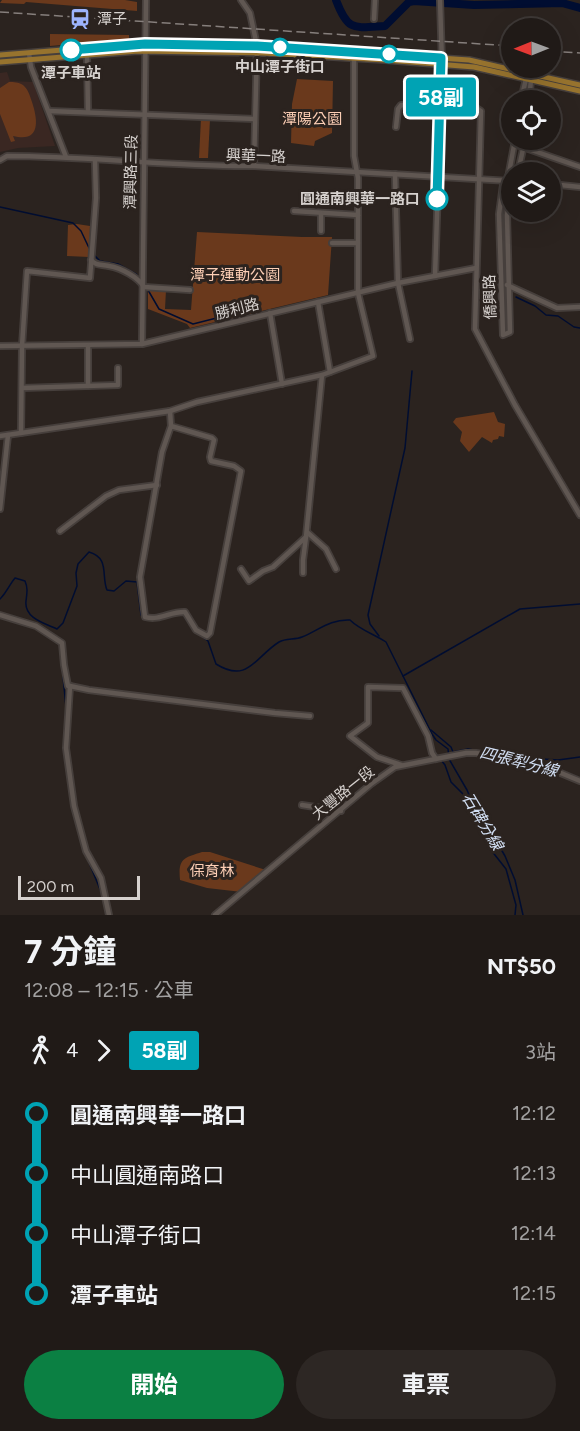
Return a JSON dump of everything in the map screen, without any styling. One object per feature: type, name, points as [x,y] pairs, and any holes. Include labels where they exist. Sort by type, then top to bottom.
[{"type":"main road","points":[[0,62],[145,47]]},
{"type":"main road","points":[[0,55],[145,47],[257,49],[441,61],[580,91]]},
{"type":"main road","points":[[257,49],[354,59],[469,60],[580,85]]},
{"type":"street","name":"潭興路三段","points":[[142,344],[146,0]]},
{"type":"street","points":[[241,0],[250,14],[257,49],[254,166]]},
{"type":"street","points":[[374,19],[375,0]]},
{"type":"street","points":[[435,276],[441,61],[440,0]]},
{"type":"street","points":[[29,53],[31,67],[66,157]]},
{"type":"street","points":[[87,54],[88,111]]},
{"type":"street","points":[[0,436],[150,412],[170,411],[197,402],[322,375],[373,356],[357,293],[357,172],[354,164],[353,144],[354,59]]},
{"type":"street","points":[[524,90],[528,79]]},
{"type":"street","points":[[528,79],[529,90]]},
{"type":"street","points":[[396,127],[398,109],[401,105],[440,106],[481,111],[475,249],[475,329],[515,405],[580,515]]},
{"type":"street","points":[[49,111],[255,119]]},
{"type":"street","points":[[534,150],[580,167]]},
{"type":"street","name":"興華一路","points":[[0,160],[7,156],[66,157],[501,181]]},
{"type":"street","points":[[21,433],[22,346],[27,272],[90,278],[96,198],[95,160]]},
{"type":"street","points":[[395,174],[398,283],[410,339]]},
{"type":"street","points":[[561,185],[580,187]]},
{"type":"street","name":"僑興路","points":[[501,204],[503,335],[510,332],[507,222]]},
{"type":"street","points":[[294,211],[358,215]]},
{"type":"street","points":[[321,213],[321,231]]},
{"type":"street","points":[[332,243],[358,243]]},
{"type":"street","points":[[91,254],[97,265],[119,269],[144,284],[190,290]]},
{"type":"street","name":"勝利路","points":[[0,346],[142,344],[398,283],[476,268]]},
{"type":"street","points":[[501,284],[509,285],[556,308],[580,307]]},
{"type":"street","points":[[318,302],[330,372]]},
{"type":"street","points":[[270,313],[282,384]]},
{"type":"street","points":[[88,346],[88,386]]},
{"type":"street","points":[[22,388],[118,385],[118,368]]},
{"type":"street","points":[[303,573],[322,375]]},
{"type":"street","points":[[170,411],[171,426],[162,452],[140,577],[145,617],[152,619],[185,612],[196,630],[207,636],[210,633],[241,471],[234,466],[211,461],[214,440],[212,438],[171,426]]},
{"type":"street","points":[[0,509],[8,435]]},
{"type":"street","points":[[60,531],[112,493],[157,485]]},
{"type":"street","points":[[307,535],[326,549],[336,569]]},
{"type":"street","points":[[241,569],[249,581],[273,567],[307,535]]},
{"type":"street","points":[[0,615],[36,626],[62,643],[68,686],[70,686],[66,748],[74,806],[86,851],[100,878],[110,915]]},
{"type":"street","points":[[70,686],[310,716]]},
{"type":"street","points":[[403,766],[377,757],[350,736],[368,723],[369,687],[403,688],[428,736],[432,753],[436,759]]},
{"type":"street","name":"大豐路一段","points":[[215,915],[371,784],[395,767],[476,753],[539,764],[580,780]]},
{"type":"street","points":[[302,805],[341,811]]},
{"type":"shaded area","points":[[7,72],[10,81],[33,82],[55,146],[18,148],[0,152],[0,73]]},
{"type":"green space","points":[[2,0],[125,0],[137,2],[137,11],[26,2],[24,4],[0,3]]},
{"type":"green space","points":[[50,34],[129,35],[129,39],[50,46]]},
{"type":"green space","name":"潭陽公園","points":[[297,79],[333,81],[332,133],[315,141],[314,146],[291,143],[292,104]]},
{"type":"green space","points":[[9,82],[19,83],[26,88],[34,109],[36,123],[33,133],[29,136],[13,136],[15,141],[11,142],[0,114],[0,88]]},
{"type":"green space","points":[[201,118],[210,119],[208,158],[199,158]]},
{"type":"green space","points":[[68,225],[90,226],[89,257],[67,256]]},
{"type":"green space","name":"潭子運動公園","points":[[197,232],[332,237],[328,295],[190,328],[187,324],[148,309],[148,290],[166,290],[165,309],[191,310]]},
{"type":"green space","points":[[494,412],[498,422],[505,424],[504,437],[499,436],[492,443],[482,437],[469,452],[460,441],[462,432],[453,422],[456,418]]},
{"type":"green space","name":"保育林","points":[[202,852],[210,852],[269,871],[242,892],[207,888],[180,880],[183,860]]},
{"type":"waterway","points":[[336,0],[344,18],[353,26],[359,27],[385,26],[409,2],[414,1],[474,5],[562,3],[580,8]]},
{"type":"waterway","points":[[0,207],[73,223],[81,231],[90,250]]},
{"type":"waterway","points":[[93,254],[100,261],[118,264],[136,274],[140,279]]},
{"type":"waterway","points":[[148,290],[159,309],[193,324],[248,310]]},
{"type":"waterway","points":[[516,297],[535,306],[546,315],[558,316],[574,327],[580,328]]},
{"type":"waterway","points":[[379,636],[370,624],[368,615],[405,448],[412,371]]},
{"type":"waterway","points":[[0,599],[15,578],[25,581],[28,612],[36,619],[57,629],[63,623],[77,586],[78,564],[89,552],[100,558],[107,590],[114,591],[126,581],[137,582],[141,615],[149,620]]},
{"type":"waterway","points":[[403,676],[520,609],[580,604]]},
{"type":"waterway","points":[[183,614],[193,630],[208,641],[216,664],[236,671],[250,666],[279,642],[302,637],[336,621],[350,620],[358,627],[386,642],[432,734],[448,749],[449,759],[467,790],[481,823],[494,837],[505,856],[515,880],[523,915]]},
{"type":"waterway","points":[[157,620],[176,615]]},
{"type":"waterway","points":[[61,656],[66,707],[64,744]]},
{"type":"waterway","name":"四張犁分線","points":[[431,730],[451,747],[453,752],[468,749],[518,758]]},
{"type":"waterway","name":"石碑分線","points":[[433,750],[445,765],[451,782],[463,794],[475,820],[486,834],[491,850],[506,869],[516,905],[515,915]]},
{"type":"waterway","points":[[539,761],[580,757]]},
{"type":"waterway","name":"四張犁分線","points":[[543,763],[580,778]]},
{"type":"waterway","points":[[68,776],[69,786]]},
{"type":"waterway","points":[[79,834],[84,850]]},
{"type":"waterway","points":[[88,860],[102,894]]},
{"type":"railway","points":[[0,12],[501,45]]},
{"type":"railway","points":[[561,52],[580,53]]},
{"type":"bus line","name":"58副","points":[[71,50],[145,44],[257,46],[441,58],[437,199]]},
{"type":"place","name":"潭子","points":[[80,19]]},
{"type":"place","name":"中山潭子街口","points":[[280,47]]},
{"type":"place","name":"潭子車站","points":[[71,50]]},
{"type":"place","name":"圓通南興華一路口","points":[[437,199]]}]
